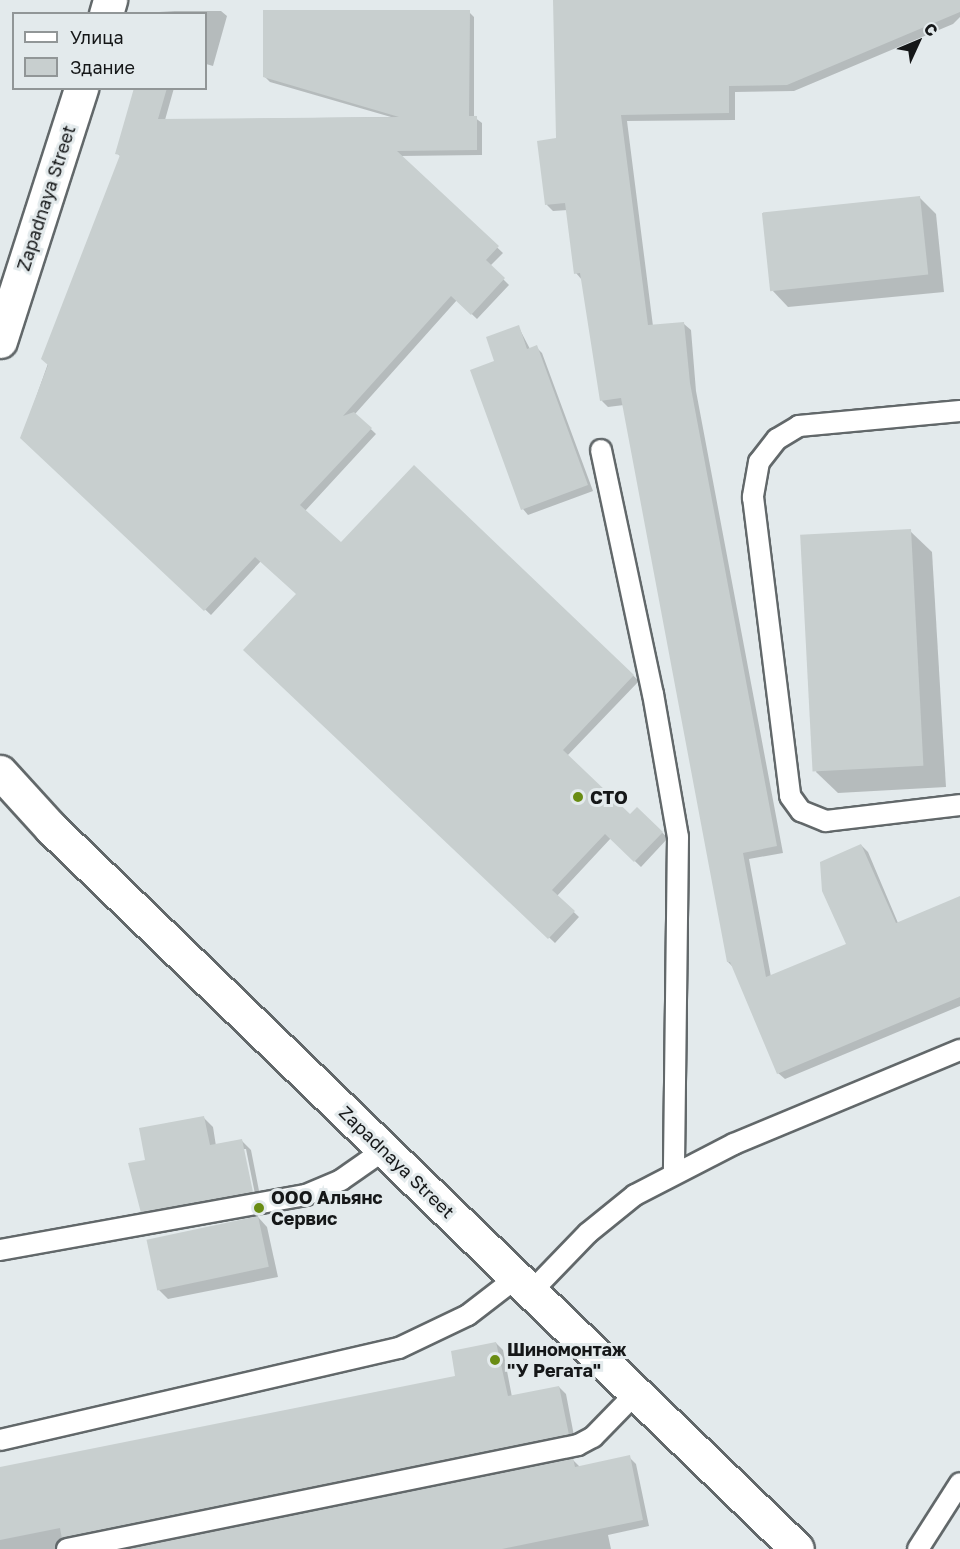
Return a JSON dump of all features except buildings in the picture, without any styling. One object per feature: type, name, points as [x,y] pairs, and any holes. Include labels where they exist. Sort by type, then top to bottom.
[{"type":"street","name":"Zapadnaya Street","points":[[0,341],[80,90]]},
{"type":"street","name":"Zapadnaya Street","points":[[0,772],[51,828],[797,1549]]},
{"type":"lane","points":[[960,411],[799,426],[777,439],[759,462],[753,497],[790,796],[801,812],[826,821],[960,805]]},
{"type":"lane","points":[[602,450],[653,693],[678,837],[674,1174]]},
{"type":"lane","points":[[0,1440],[399,1348],[468,1315],[523,1285],[635,1195],[674,1174],[734,1144],[960,1050]]},
{"type":"lane","points":[[0,1250],[306,1195],[341,1180],[384,1150]]},
{"type":"lane","points":[[67,1549],[578,1444],[593,1437],[636,1393]]},
{"type":"lane","points":[[918,1549],[960,1483]]},
{"type":"place","name":"СТО","points":[[578,797]]},
{"type":"place","name":"ООО Альянс Сервис","points":[[259,1208]]},
{"type":"place","name":"Шиномонтаж \"У Регата\"","points":[[495,1360]]}]
